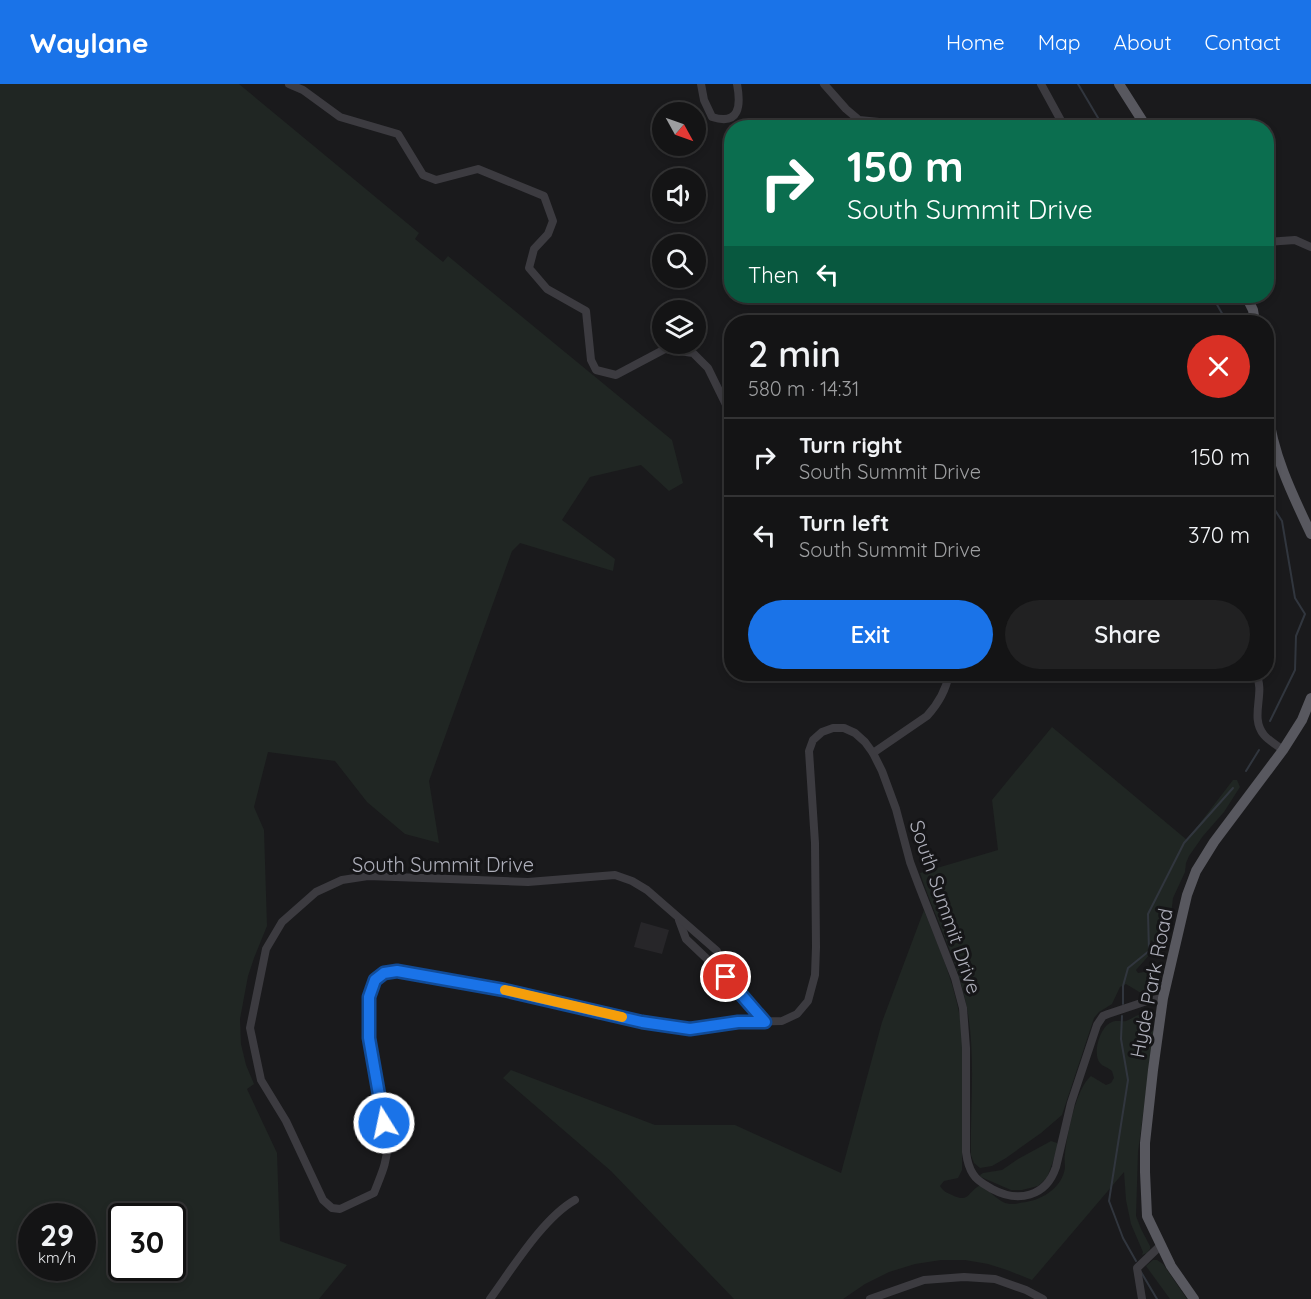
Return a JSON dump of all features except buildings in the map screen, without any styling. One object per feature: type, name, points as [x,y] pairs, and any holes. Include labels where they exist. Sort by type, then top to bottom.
[{"type":"main road","points":[[1119,84],[1142,120]]},
{"type":"main road","points":[[1274,442],[1278,458],[1311,534]]},
{"type":"main road","name":"Hyde Park Road","points":[[1194,1299],[1171,1266],[1147,1216],[1145,1143],[1163,998],[1187,895],[1196,871],[1214,842],[1283,750],[1302,720],[1311,698]]},
{"type":"street","points":[[289,84],[303,90],[340,117],[398,134],[423,174],[436,180],[478,169],[544,196],[553,221],[548,234],[534,249],[529,268],[547,289],[586,311],[591,360],[596,370],[616,375],[665,349],[693,353],[708,368],[724,401]]},
{"type":"street","points":[[700,84],[707,110],[712,117],[720,120],[727,119],[736,113],[740,106],[737,84]]},
{"type":"street","points":[[824,84],[859,120]]},
{"type":"street","points":[[1041,84],[1061,120]]},
{"type":"street","points":[[1274,242],[1295,240],[1311,247]]},
{"type":"street","points":[[873,753],[927,716],[938,703],[947,681]]},
{"type":"street","points":[[1259,681],[1261,687],[1257,716],[1259,727],[1265,737],[1283,750]]},
{"type":"street","name":"South Summit Drive","points":[[765,1022],[726,977],[686,939],[679,918],[647,890],[632,881],[615,875],[528,882],[368,876],[342,880],[316,892],[282,922],[266,949],[250,1028],[261,1080],[286,1121],[323,1200],[332,1208],[340,1209],[374,1193],[385,1165],[387,1144],[369,1038],[369,997],[375,980],[384,973],[397,971],[504,990],[642,1022],[690,1029],[738,1022],[765,1022],[782,1021],[797,1014],[808,1001],[815,975],[815,843],[808,758],[813,740],[822,732],[833,728],[844,728],[859,736],[873,753],[896,809],[910,862],[960,993],[966,1048],[966,1152],[976,1179],[998,1192],[1013,1196],[1028,1195],[1045,1187],[1056,1167],[1072,1096],[1097,1025],[1103,1016],[1163,998]]},
{"type":"street","points":[[490,1299],[533,1240],[564,1206],[575,1200]]},
{"type":"street","points":[[1142,1299],[1137,1268],[1160,1245]]},
{"type":"street","points":[[870,1299],[924,1280],[964,1277],[995,1279],[1043,1299]]},
{"type":"shaded area","points":[[0,84],[239,84],[419,233],[415,239],[443,262],[448,256],[672,440],[683,483],[669,491],[641,465],[590,477],[562,520],[615,559],[613,571],[520,543],[512,551],[429,781],[439,843],[405,834],[367,802],[335,761],[268,752],[254,807],[264,830],[267,926],[248,976],[240,1019],[241,1044],[254,1084],[247,1089],[277,1153],[280,1241],[347,1265],[319,1299],[0,1299]]},
{"type":"shaded area","points":[[1052,727],[1187,840],[1233,780],[1237,780],[1240,787],[1224,812],[1189,856],[1185,872],[1173,898],[1170,923],[1162,946],[1158,946],[1151,940],[1151,953],[1136,970],[1138,973],[1150,971],[1155,974],[1152,987],[1141,993],[1126,984],[1120,987],[1112,1004],[1094,1018],[1062,1115],[1006,1158],[992,1166],[980,1168],[974,1163],[971,1155],[972,1063],[967,1008],[952,956],[920,873],[998,850],[992,800]]},
{"type":"shaded area","points":[[924,910],[952,984],[962,1031],[962,1170],[958,1178],[944,1181],[940,1186],[943,1190],[962,1198],[981,1185],[1000,1200],[1012,1204],[1033,1200],[1051,1191],[1063,1175],[1070,1124],[1086,1082],[1091,1076],[1106,1085],[1114,1078],[1112,1071],[1101,1064],[1098,1059],[1097,1047],[1101,1034],[1112,1022],[1126,1021],[1144,1015],[1147,1017],[1147,1024],[1154,1032],[1138,1152],[1136,1216],[1150,1246],[1147,1253],[1142,1255],[1143,1252],[1131,1224],[1124,1172],[1032,1280],[988,1264],[965,1260],[941,1260],[915,1264],[889,1272],[843,1299],[734,1299],[611,1171],[503,1078],[511,1070],[655,1125],[735,1125],[841,1173],[882,1022]]},
{"type":"shaded area","points":[[641,922],[669,930],[662,954],[634,947]]},
{"type":"shaded area","points":[[1051,1141],[1057,1143],[1058,1147],[1047,1178],[1038,1186],[1011,1190],[980,1175],[1002,1170]]},
{"type":"shaded area","points":[[1153,1260],[1163,1264],[1187,1299],[1170,1299],[1146,1266]]},
{"type":"waterway","points":[[1078,84],[1099,120]]},
{"type":"waterway","points":[[1216,303],[1223,315]]},
{"type":"waterway","points":[[1270,721],[1295,670],[1296,636],[1305,614],[1295,598],[1282,521],[1274,508]]},
{"type":"waterway","points":[[1246,771],[1259,750]]},
{"type":"waterway","points":[[1123,1004],[1123,986],[1128,968],[1149,951],[1148,914],[1184,843],[1233,788]]},
{"type":"waterway","points":[[1122,1016],[1121,1039],[1128,1080],[1109,1201],[1123,1238],[1136,1261]]},
{"type":"waterway","points":[[1141,1272],[1157,1299]]},
{"type":"slow traffic","points":[[505,990],[622,1017]]},
{"type":"route","points":[[384,1123],[369,1038],[369,997],[375,980],[384,973],[397,971],[504,990],[642,1022],[690,1029],[738,1022],[765,1022],[726,977]]}]
